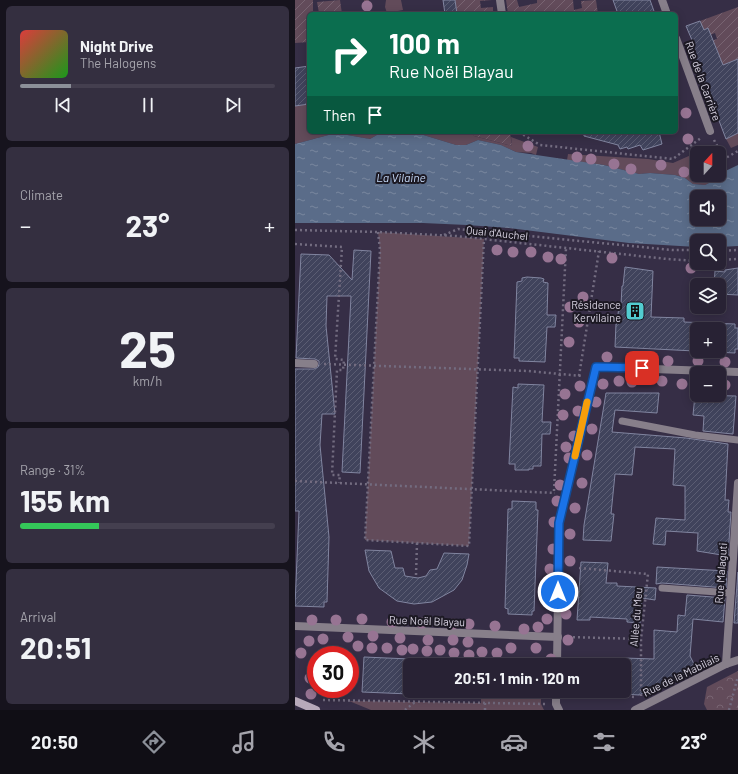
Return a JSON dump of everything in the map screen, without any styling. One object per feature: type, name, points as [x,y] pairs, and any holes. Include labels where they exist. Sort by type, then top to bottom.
[{"type":"main road","points":[[295,701],[316,710]]},
{"type":"street","points":[[500,0],[502,12]]},
{"type":"street","points":[[662,0],[666,12]]},
{"type":"street","name":"Rue de la Carrière","points":[[678,44],[709,131]]},
{"type":"street","points":[[295,363],[314,364]]},
{"type":"street","points":[[557,658],[559,523],[596,367],[738,372]]},
{"type":"street","name":"Rue Malaguti","points":[[726,664],[738,483]]},
{"type":"street","name":"Rue Noël Blayau","points":[[295,626],[558,637]]},
{"type":"street","name":"Rue de la Mabilais","points":[[635,710],[726,664],[738,660]]},
{"type":"lane","points":[[622,421],[695,435],[738,440]]},
{"type":"lane","points":[[662,588],[731,593]]},
{"type":"path","points":[[522,134],[540,144],[673,159],[709,131],[724,158],[738,151]]},
{"type":"path","points":[[443,236],[458,229],[672,250],[690,250]]},
{"type":"path","name":"Quai d'Auchel","points":[[295,230],[378,232],[484,239],[690,259]]},
{"type":"path","points":[[378,232],[380,250],[365,540],[469,546],[484,239]]},
{"type":"path","points":[[295,244],[342,247],[335,359],[344,360],[344,365],[343,370],[337,370],[332,475],[340,475],[339,483]]},
{"type":"path","points":[[553,493],[566,248]]},
{"type":"path","points":[[726,250],[738,250]]},
{"type":"path","points":[[579,376],[599,251]]},
{"type":"path","points":[[726,260],[738,259]]},
{"type":"path","points":[[314,364],[374,365],[478,371],[528,371],[593,377]]},
{"type":"path","points":[[295,481],[566,493]]},
{"type":"path","points":[[416,575],[417,543]]},
{"type":"path","name":"Allée du Meu","points":[[579,568],[648,574],[641,639],[641,697]]},
{"type":"path","points":[[558,637],[641,639]]},
{"type":"path","points":[[729,710],[738,676]]},
{"type":"path","points":[[631,696],[641,697],[646,705]]},
{"type":"path","points":[[318,700],[485,703],[558,707]]},
{"type":"path","points":[[405,710],[416,702]]},
{"type":"path","points":[[485,703],[485,710]]},
{"type":"green space","points":[[295,0],[313,0],[313,12],[307,12],[307,42],[295,43]]},
{"type":"green space","points":[[340,0],[342,12],[319,12],[317,2]]},
{"type":"green space","points":[[364,0],[369,0],[370,12],[365,12]]},
{"type":"green space","points":[[386,0],[401,0],[403,10],[387,12],[385,7]]},
{"type":"green space","points":[[455,0],[492,0],[480,1],[481,8],[493,7],[493,12],[457,12]]},
{"type":"green space","points":[[506,0],[517,0],[519,7],[537,3],[537,0],[573,0],[574,10],[582,8],[581,1],[596,0],[598,12],[508,12]]},
{"type":"green space","points":[[738,7],[738,59],[728,63],[731,70],[724,99],[714,109],[708,93],[719,90],[719,55],[715,44],[710,46],[708,42],[717,39],[715,33],[710,35],[708,28],[704,30],[700,21]]},
{"type":"green space","points":[[307,104],[307,134],[332,134],[295,144],[295,106]]},
{"type":"green space","points":[[738,133],[738,145],[731,148],[726,139]]},
{"type":"green space","points":[[342,134],[379,134],[370,139]]},
{"type":"green space","points":[[420,134],[474,134],[474,136],[512,146],[511,137],[538,147],[536,155],[531,153],[516,152],[501,145],[478,140],[466,145],[456,145]]},
{"type":"green space","points":[[474,134],[510,134],[512,146],[474,136]]},
{"type":"green space","points":[[568,154],[648,159],[673,163],[690,155],[690,182],[685,178],[675,175],[650,173],[639,174],[604,165],[567,160]]},
{"type":"green space","points":[[690,182],[711,182],[705,185],[693,184]]},
{"type":"green space","points":[[378,232],[484,239],[469,546],[365,540],[380,250]]},
{"type":"green space","points":[[738,671],[738,710],[707,710],[704,704],[707,687]]},
{"type":"green space","points":[[481,698],[541,698],[541,704],[544,710],[371,710],[349,701],[481,703]]},
{"type":"water","name":"La Vilaine","points":[[332,134],[342,134],[370,139],[379,134],[420,134],[456,145],[466,145],[478,140],[501,145],[516,152],[604,165],[639,174],[650,173],[675,175],[685,178],[693,184],[705,185],[711,182],[726,182],[726,171],[738,165],[738,246],[726,247],[726,234],[690,234],[690,247],[629,243],[509,228],[467,225],[423,223],[295,223],[295,144]]},
{"type":"building","points":[[443,0],[455,0],[457,12],[445,12]]},
{"type":"building","points":[[613,0],[650,0],[654,12],[617,12]]},
{"type":"building","points":[[700,21],[704,30],[708,28],[723,65],[738,59],[738,133],[726,139],[689,42],[692,40],[686,26]]},
{"type":"building","points":[[307,66],[307,104],[295,106],[295,68]]},
{"type":"building","points":[[584,134],[660,134],[662,144],[643,150],[640,145],[628,149],[627,147],[620,149],[618,145],[584,136]]},
{"type":"building","points":[[354,250],[371,251],[360,473],[342,472],[351,296],[327,296],[326,326],[335,414],[322,414],[320,445],[329,537],[327,602],[324,602],[324,607],[295,606],[299,511],[295,511],[295,369],[314,369],[318,367],[319,364],[319,361],[315,359],[296,358],[301,254],[329,255],[352,280]]},
{"type":"building","name":"Résidence Kervilaine","points":[[625,267],[653,271],[651,317],[684,318],[684,322],[690,322],[690,351],[615,347],[616,324],[619,305],[621,305]]},
{"type":"building","points":[[738,268],[738,295],[726,294],[726,278],[714,278],[715,271],[725,272],[726,270]]},
{"type":"building","points":[[522,278],[541,278],[544,279],[543,282],[548,283],[547,315],[556,315],[555,327],[547,327],[545,362],[519,361],[519,358],[514,358],[517,282],[522,281]]},
{"type":"building","name":"Résidence Kervilaine","points":[[726,324],[735,324],[735,328],[738,328],[738,349],[735,349],[735,353],[726,353]]},
{"type":"building","points":[[518,384],[544,385],[542,422],[551,422],[550,434],[542,434],[541,466],[533,466],[533,469],[529,470],[515,470],[515,464],[509,464],[513,387],[518,388]]},
{"type":"building","points":[[606,393],[659,393],[657,413],[615,410],[612,432],[686,438],[728,444],[725,500],[729,500],[728,512],[731,512],[728,556],[697,551],[698,533],[666,531],[665,545],[653,544],[656,518],[685,520],[685,486],[673,485],[675,449],[635,447],[632,475],[615,474],[611,514],[614,514],[611,541],[583,540],[584,525]]},
{"type":"building","points":[[726,396],[736,396],[733,434],[703,431],[704,416],[693,415],[694,402],[726,402]]},
{"type":"building","points":[[512,501],[536,502],[536,510],[538,510],[534,611],[532,611],[532,615],[508,614],[508,609],[505,608],[508,509],[512,509]]},
{"type":"building","points":[[365,550],[391,551],[395,568],[403,568],[405,576],[418,578],[426,576],[430,570],[437,569],[444,553],[469,554],[462,580],[454,590],[432,602],[414,604],[397,601],[379,588],[369,571]]},
{"type":"building","points":[[581,562],[608,563],[606,583],[617,583],[617,586],[656,588],[655,600],[642,598],[640,623],[627,622],[627,619],[590,617],[590,620],[577,620]]},
{"type":"building","points":[[657,567],[727,571],[726,588],[662,583],[656,584]]},
{"type":"building","points":[[738,572],[738,623],[734,623]]},
{"type":"building","points":[[687,595],[725,598],[723,622],[693,619],[690,656],[695,666],[691,671],[639,695],[631,694],[631,658],[654,659],[654,630],[677,632],[678,615],[685,616]]},
{"type":"building","points":[[364,657],[403,659],[403,694],[362,692]]},
{"type":"slow traffic","points":[[575,456],[587,402]]},
{"type":"place","name":"Résidence Kervilaine","points":[[635,311]]},
{"type":"route","points":[[558,592],[559,523],[596,367],[642,368]]}]
